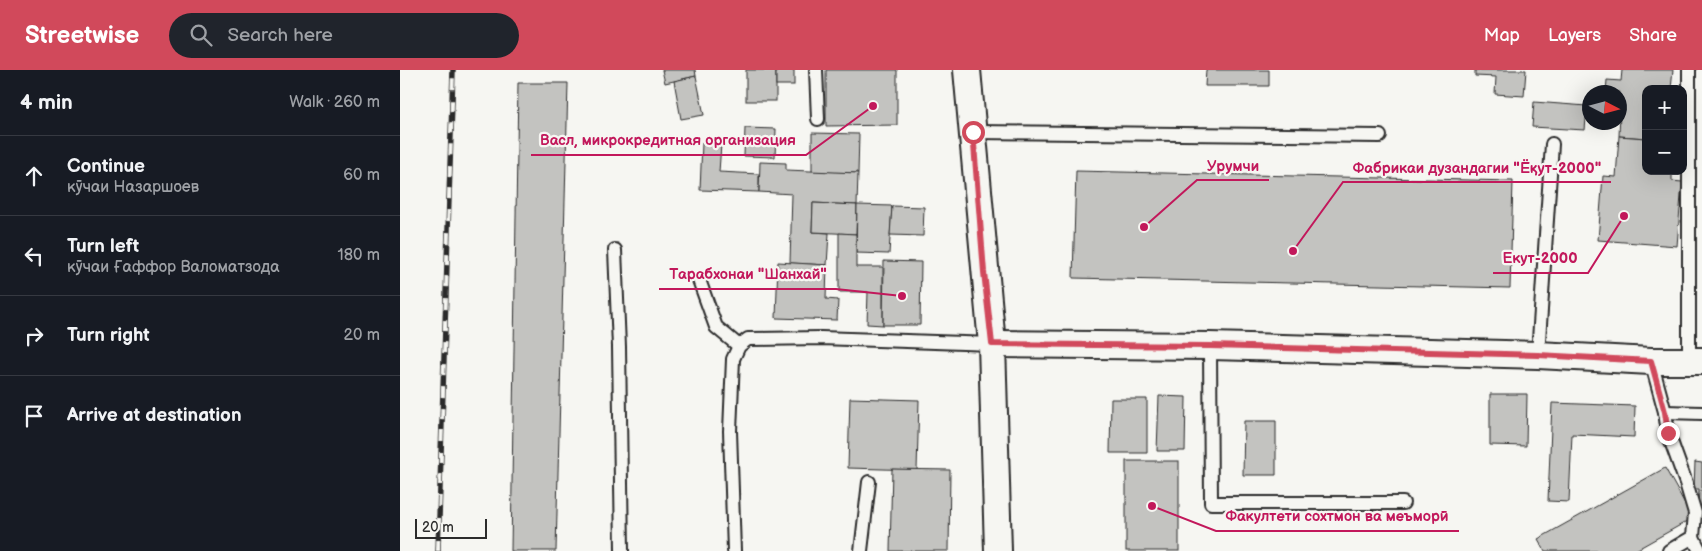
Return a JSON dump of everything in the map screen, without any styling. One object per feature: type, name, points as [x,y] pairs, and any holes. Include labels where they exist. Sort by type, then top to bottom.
[{"type":"street","points":[[967,70],[992,344],[998,551]]},
{"type":"street","points":[[992,344],[1210,346],[1695,361]]},
{"type":"lane","points":[[816,70],[818,119]]},
{"type":"lane","points":[[1689,70],[1695,361]]},
{"type":"lane","points":[[973,132],[1380,136]]},
{"type":"lane","points":[[1538,355],[1552,144]]},
{"type":"lane","points":[[615,250],[619,347],[622,551]]},
{"type":"lane","points":[[699,280],[716,327],[739,346]]},
{"type":"lane","points":[[734,551],[730,432],[733,359],[739,346],[748,339],[821,338],[992,344]]},
{"type":"lane","points":[[1210,346],[1211,503],[1403,503]]},
{"type":"lane","points":[[1651,361],[1665,412],[1668,433],[1686,483],[1694,513],[1693,537],[1700,551]]},
{"type":"lane","points":[[1665,412],[1702,413]]},
{"type":"lane","points":[[861,551],[868,482]]},
{"type":"lane","points":[[1669,551],[1693,537]]},
{"type":"building","points":[[662,70],[695,70],[696,76],[665,83]]},
{"type":"building","points":[[746,70],[776,70],[776,101],[746,101]]},
{"type":"building","points":[[776,70],[794,70],[794,85],[776,85]]},
{"type":"building","points":[[826,70],[897,70],[897,125],[826,126]]},
{"type":"building","points":[[1206,70],[1269,70],[1269,86],[1205,86]]},
{"type":"building","points":[[1475,70],[1526,70],[1524,96],[1495,94],[1496,77],[1475,76]]},
{"type":"building","points":[[1622,70],[1673,70],[1671,85],[1642,85],[1642,138],[1619,136],[1619,130],[1627,130],[1627,85],[1607,85],[1607,80],[1621,81]]},
{"type":"building","points":[[696,76],[704,115],[681,119],[674,81]]},
{"type":"building","points":[[518,83],[568,83],[556,551],[511,551]]},
{"type":"building","points":[[1534,102],[1582,106],[1582,130],[1532,127]]},
{"type":"building","points":[[745,128],[776,129],[775,157],[744,156]]},
{"type":"building","points":[[812,133],[859,134],[858,173],[812,172]]},
{"type":"building","points":[[1619,136],[1642,138],[1642,175],[1672,175],[1672,181],[1682,182],[1677,246],[1598,240],[1603,176],[1616,177]]},
{"type":"building","points":[[702,143],[721,144],[719,172],[759,174],[759,192],[700,190]]},
{"type":"building","points":[[760,162],[786,163],[786,170],[858,173],[857,205],[813,203],[812,232],[829,233],[827,265],[790,263],[792,194],[759,192]]},
{"type":"building","points":[[1076,171],[1513,181],[1510,288],[1073,278]]},
{"type":"building","points":[[813,203],[857,205],[856,234],[812,232]]},
{"type":"building","points":[[857,205],[892,206],[889,254],[856,253]]},
{"type":"building","points":[[892,206],[924,207],[923,236],[890,235]]},
{"type":"building","points":[[839,233],[856,234],[856,267],[883,267],[883,325],[867,324],[868,292],[839,292]]},
{"type":"building","points":[[884,261],[921,262],[920,325],[883,325]]},
{"type":"building","points":[[778,262],[827,265],[826,299],[838,300],[837,320],[776,318]]},
{"type":"building","points":[[1490,394],[1527,394],[1526,446],[1490,445]]},
{"type":"building","points":[[1159,396],[1186,397],[1185,451],[1157,451]]},
{"type":"building","points":[[850,398],[919,400],[917,470],[848,468]]},
{"type":"building","points":[[1111,399],[1147,399],[1147,453],[1110,453]]},
{"type":"building","points":[[1552,403],[1635,406],[1634,437],[1572,434],[1569,502],[1548,501]]},
{"type":"building","points":[[1244,421],[1276,421],[1276,475],[1243,475]]},
{"type":"building","points":[[1126,461],[1179,461],[1179,551],[1126,551]]},
{"type":"building","points":[[1695,462],[1702,463],[1702,515],[1698,515],[1699,489],[1694,489]]},
{"type":"building","points":[[1665,468],[1693,518],[1634,551],[1545,551],[1538,539]]},
{"type":"building","points":[[892,469],[950,470],[949,551],[890,551]]},
{"type":"railway","points":[[438,551],[453,70]]},
{"type":"place","name":"Васл, микрокредитная организация","points":[[873,106]]},
{"type":"place","name":"Екут-2000","points":[[1624,216]]},
{"type":"place","name":"Урумчи","points":[[1144,227]]},
{"type":"place","name":"Фабрикаи дузандагии \"Ёқут-2000\"","points":[[1293,251]]},
{"type":"place","name":"Тарабхонаи \"Шанхай\"","points":[[902,296]]},
{"type":"place","name":"Факултети сохтмон ва меъморӣ","points":[[1152,506]]},
{"type":"route","points":[[973,132],[984,272],[992,344],[1210,346],[1538,355],[1651,361],[1665,412],[1668,433]]}]
